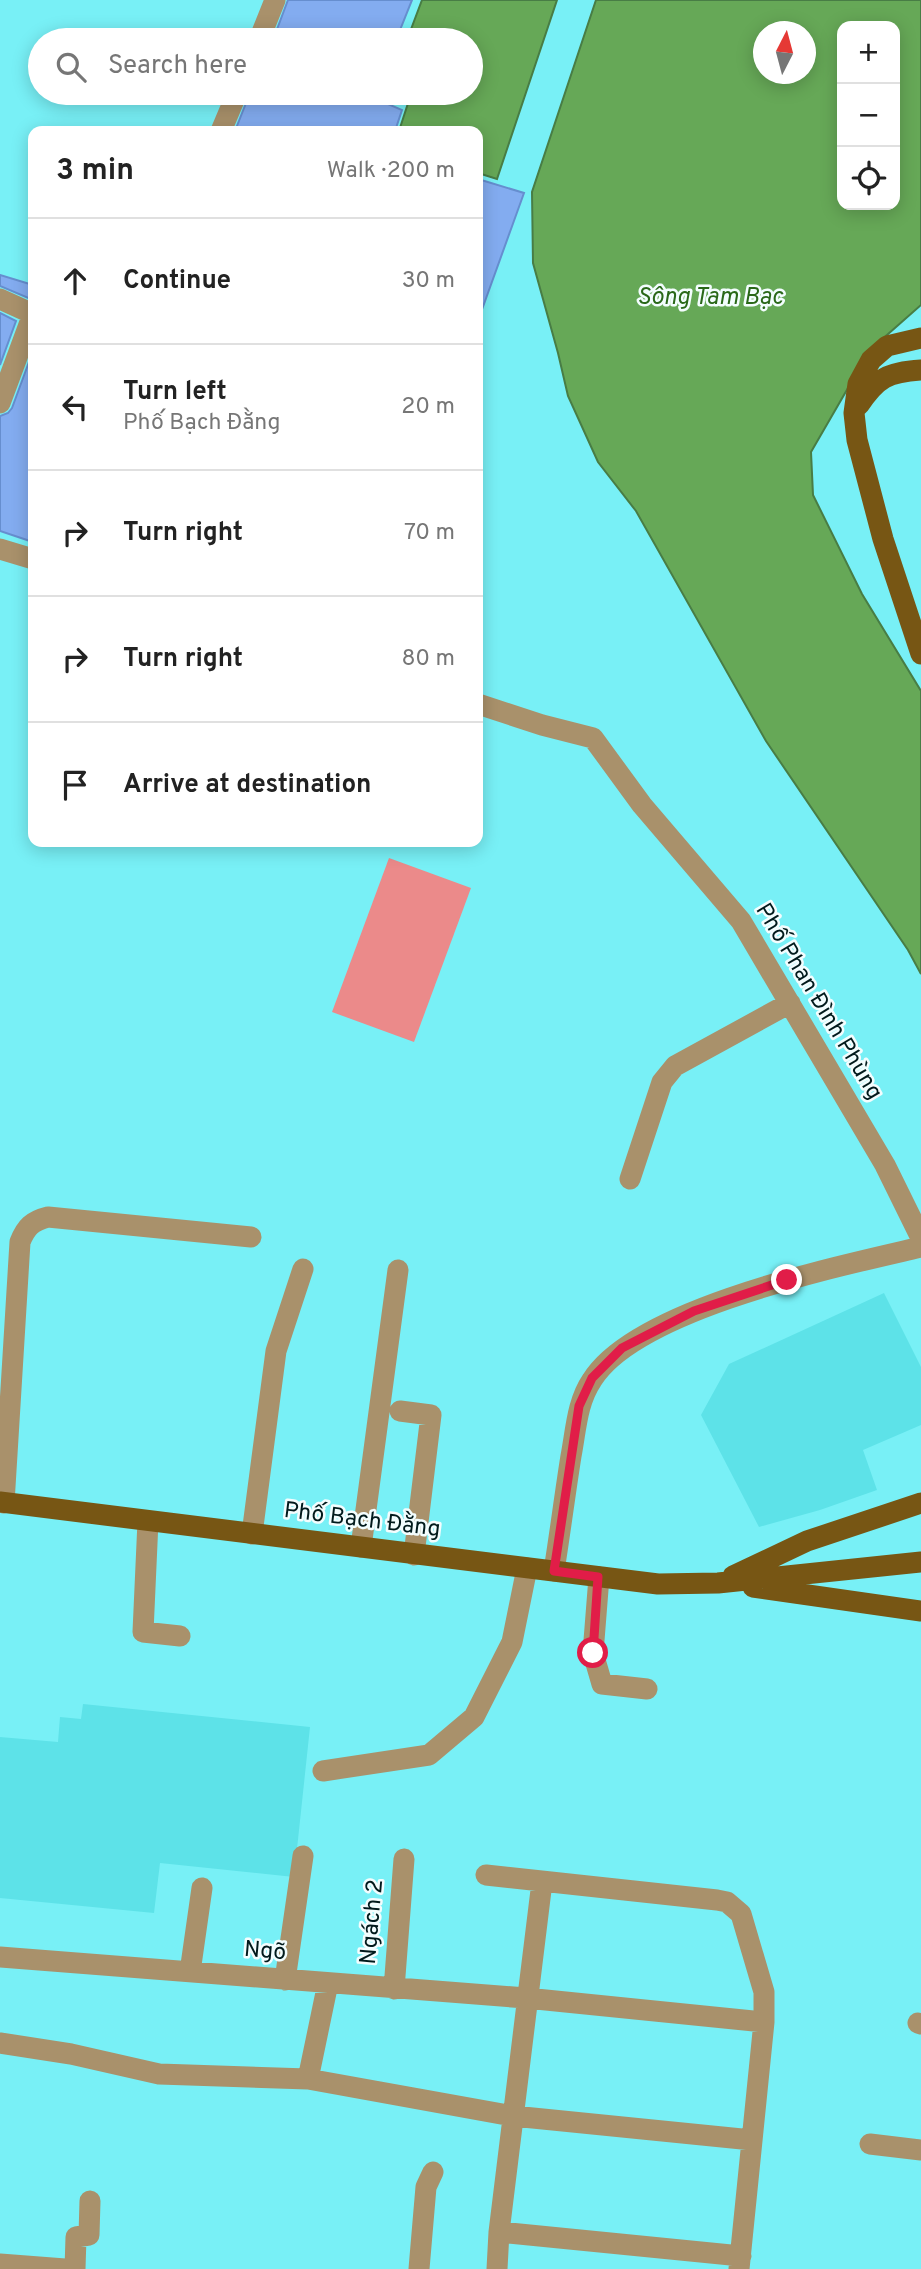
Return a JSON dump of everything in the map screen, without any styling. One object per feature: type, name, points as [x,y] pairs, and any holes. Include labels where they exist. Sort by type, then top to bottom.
[{"type":"main road","points":[[921,338],[887,346],[871,360],[858,384],[854,413],[857,440],[883,540],[921,654]]},
{"type":"main road","points":[[854,413],[871,386],[885,377],[921,370]]},
{"type":"main road","name":"Phố Bạch Đằng","points":[[2,1503],[658,1584],[718,1583],[921,1562]]},
{"type":"main road","name":"Phố Bạch Đằng","points":[[718,1583],[807,1541],[921,1503]]},
{"type":"main road","name":"Phố Bạch Đằng","points":[[718,1583],[921,1611]]},
{"type":"street","points":[[264,28],[275,0]]},
{"type":"street","points":[[223,126],[232,105]]},
{"type":"street","points":[[0,299],[28,312]]},
{"type":"street","points":[[0,403],[28,327]]},
{"type":"street","points":[[0,549],[28,557]]},
{"type":"street","name":"Phố Phan Đình Phùng","points":[[483,706],[593,738],[642,805],[741,921],[885,1165],[921,1238]]},
{"type":"street","points":[[630,1179],[667,1073],[675,1066],[790,1003]]},
{"type":"street","points":[[2,1503],[20,1242],[25,1229],[35,1220],[48,1217],[251,1237]]},
{"type":"street","points":[[554,1571],[579,1406],[592,1378],[622,1348],[694,1311],[832,1268],[921,1247]]},
{"type":"street","points":[[252,1534],[276,1351],[303,1269]]},
{"type":"street","points":[[361,1548],[398,1270]]},
{"type":"street","points":[[400,1411],[430,1415],[414,1555]]},
{"type":"street","points":[[148,1521],[143,1632],[180,1636]]},
{"type":"street","points":[[323,1771],[429,1755],[474,1717],[512,1642],[527,1568]]},
{"type":"street","points":[[598,1577],[593,1653],[602,1684],[648,1689]]},
{"type":"street","points":[[285,1980],[303,1856]]},
{"type":"street","name":"Ngách 2","points":[[394,1989],[404,1859]]},
{"type":"street","points":[[486,1875],[727,1902],[741,1914],[764,1992],[764,2022],[740,2262],[499,2232]]},
{"type":"street","points":[[497,2269],[526,1998],[542,1882]]},
{"type":"street","points":[[190,1972],[202,1888]]},
{"type":"street","name":"Ngõ","points":[[0,1957],[526,1998],[764,2022]]},
{"type":"street","points":[[308,2079],[328,1983]]},
{"type":"street","points":[[0,2043],[71,2054],[159,2074],[308,2079],[513,2116],[752,2140]]},
{"type":"street","points":[[870,2144],[921,2150]]},
{"type":"street","points":[[419,2269],[426,2188],[433,2172]]},
{"type":"street","points":[[75,2269],[76,2237],[89,2235],[90,2201]]},
{"type":"street","points":[[0,2264],[65,2269]]},
{"type":"shaded area","points":[[389,858],[471,888],[414,1042],[332,1012]]},
{"type":"shaded area","points":[[884,1293],[921,1367],[921,1425],[863,1450],[877,1490],[759,1527],[701,1415],[729,1364]]},
{"type":"shaded area","points":[[83,1704],[310,1727],[294,1877],[160,1863],[154,1913],[0,1898],[0,1737],[58,1742],[60,1717],[81,1719]]},
{"type":"water","points":[[422,0],[557,0],[497,179],[483,175],[483,126],[401,126],[407,105],[483,105],[483,28],[412,28]]},
{"type":"water","name":"Sông Tam Bạc","points":[[596,0],[921,0],[921,305],[870,350],[811,452],[813,495],[862,594],[921,691],[921,974],[908,950],[766,741],[636,511],[598,462],[568,396],[533,263],[532,192]]},
{"type":"building","points":[[288,0],[412,0],[401,28],[278,28]]},
{"type":"building","points":[[245,105],[390,105],[402,110],[397,126],[237,126]]},
{"type":"building","points":[[483,181],[524,193],[483,307]]},
{"type":"building","points":[[0,275],[28,283],[28,298],[0,286]]},
{"type":"building","points":[[0,313],[16,321],[0,365]]},
{"type":"building","points":[[28,365],[28,540],[0,531],[0,416],[12,408]]},
{"type":"route","points":[[593,1653],[598,1577],[554,1571],[579,1406],[592,1378],[622,1348],[694,1311],[787,1280]]}]
